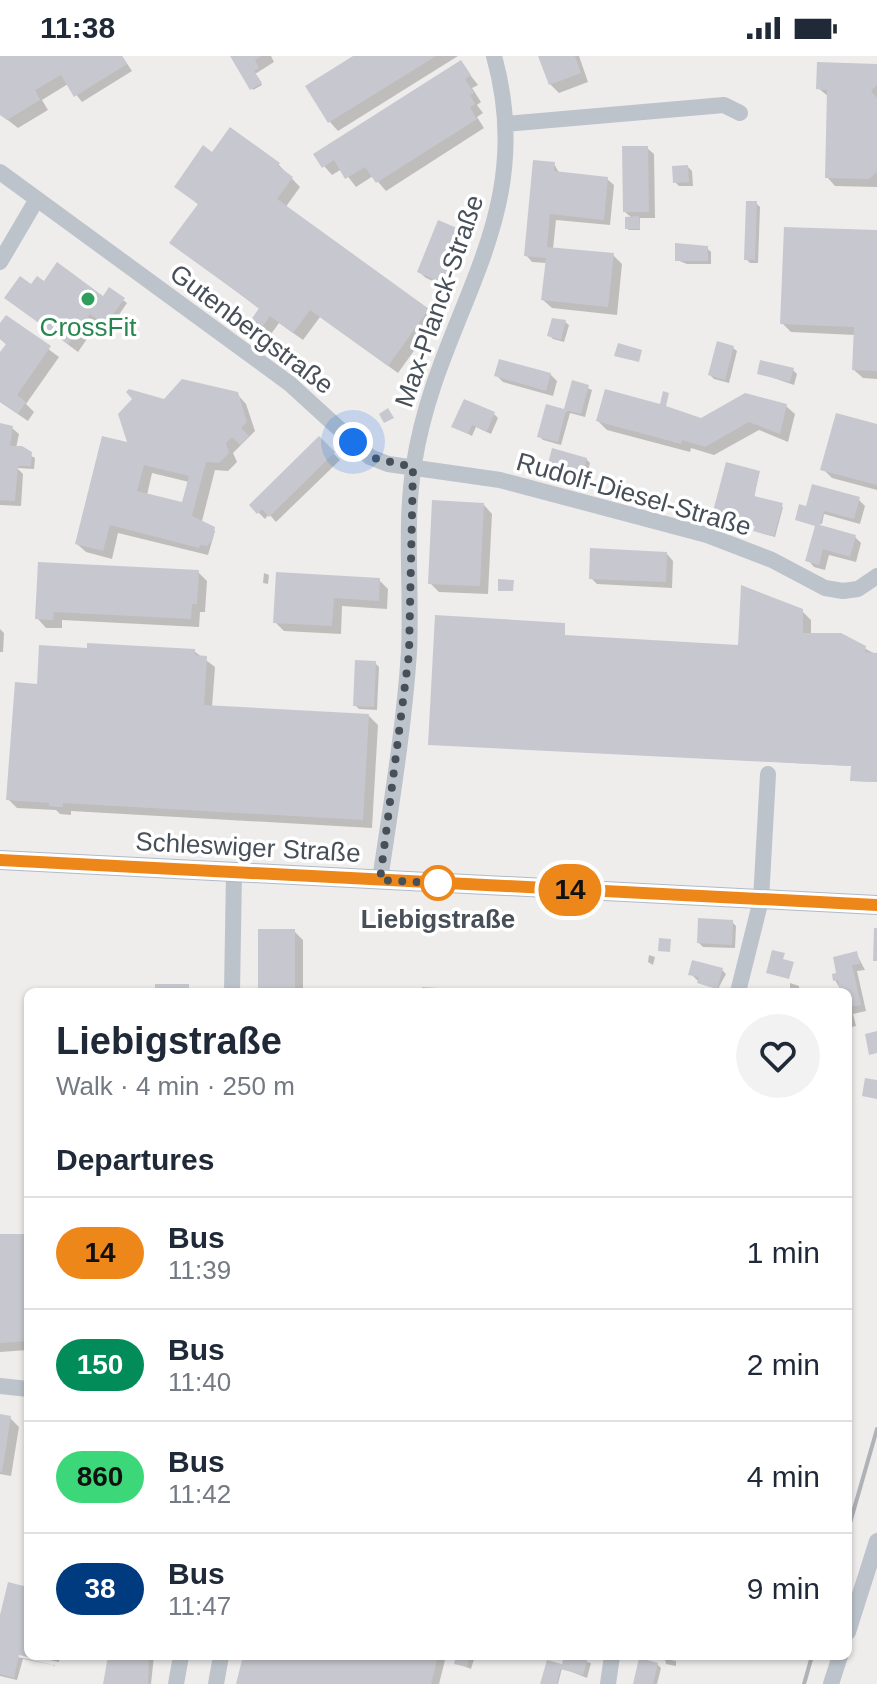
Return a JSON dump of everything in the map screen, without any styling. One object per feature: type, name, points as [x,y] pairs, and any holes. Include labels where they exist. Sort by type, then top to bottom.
[{"type":"main road","name":"Schleswiger Straße","points":[[0,860],[877,905]]},
{"type":"street","name":"Max-Planck-Straße","points":[[413,467],[419,435],[444,354],[493,232],[504,174],[506,124],[502,84],[494,56]]},
{"type":"street","points":[[506,124],[724,105],[740,113]]},
{"type":"street","name":"Gutenbergstraße","points":[[0,172],[290,384],[370,457],[413,467]]},
{"type":"street","points":[[0,262],[37,199]]},
{"type":"street","points":[[380,880],[409,654],[413,467]]},
{"type":"street","name":"Rudolf-Diesel-Straße","points":[[413,467],[500,480],[707,535],[772,560],[825,588],[858,589],[877,576]]},
{"type":"street","points":[[739,988],[761,900],[768,774]]},
{"type":"street","points":[[232,988],[234,872]]},
{"type":"street","points":[[0,1386],[24,1389]]},
{"type":"street","points":[[852,1619],[877,1541]]},
{"type":"street","points":[[176,1684],[180,1660]]},
{"type":"street","points":[[216,1684],[220,1660]]},
{"type":"street","points":[[608,1684],[611,1660]]},
{"type":"street","points":[[831,1684],[839,1660]]},
{"type":"building","points":[[0,56],[122,56],[127,64],[74,97],[61,75],[35,90],[40,100],[7,120],[0,115]]},
{"type":"building","points":[[230,56],[261,56],[255,60],[259,68],[254,71],[262,83],[250,90]]},
{"type":"building","points":[[353,56],[436,56],[328,123],[305,86]]},
{"type":"building","points":[[538,56],[575,56],[581,73],[549,85]]},
{"type":"building","points":[[461,60],[471,75],[465,79],[474,93],[470,95],[475,104],[470,107],[477,119],[376,183],[365,167],[345,179],[334,160],[322,168],[313,154]]},
{"type":"building","points":[[817,62],[877,64],[877,85],[871,91],[877,98],[877,172],[869,179],[825,178],[827,90],[816,89]]},
{"type":"building","points":[[230,127],[280,163],[278,166],[293,177],[277,199],[429,309],[388,366],[310,310],[293,333],[270,316],[262,327],[251,320],[259,308],[169,243],[198,204],[174,187],[203,145],[212,152]]},
{"type":"building","points":[[622,146],[648,146],[649,212],[623,212]]},
{"type":"building","points":[[533,160],[555,162],[554,171],[608,177],[604,220],[550,214],[547,247],[614,253],[608,307],[541,300],[546,258],[524,256]]},
{"type":"building","points":[[688,165],[689,182],[673,183],[672,166]]},
{"type":"building","points":[[746,201],[757,201],[755,260],[744,260]]},
{"type":"building","points":[[639,216],[640,229],[625,229],[625,217]]},
{"type":"building","points":[[438,220],[464,231],[443,283],[417,272]]},
{"type":"building","points":[[784,227],[877,230],[877,371],[852,370],[854,327],[780,324]]},
{"type":"building","points":[[675,243],[708,246],[708,261],[675,261]]},
{"type":"building","points":[[57,262],[103,296],[109,287],[125,298],[105,325],[90,314],[68,344],[4,298],[20,276],[31,284],[37,276],[44,281]]},
{"type":"building","points":[[6,315],[51,346],[17,395],[26,402],[18,414],[0,401],[0,352],[6,344],[0,339],[0,323]]},
{"type":"building","points":[[552,318],[566,320],[561,340],[547,336]]},
{"type":"building","points":[[717,341],[734,346],[725,380],[708,375]]},
{"type":"building","points":[[618,343],[642,350],[639,362],[614,356]]},
{"type":"building","points":[[499,359],[551,373],[546,391],[494,376]]},
{"type":"building","points":[[760,360],[794,368],[790,382],[757,374]]},
{"type":"building","points":[[182,379],[238,392],[247,422],[241,428],[249,436],[240,445],[232,437],[226,443],[229,453],[219,463],[206,462],[192,516],[215,527],[213,539],[207,546],[200,545],[199,548],[110,525],[103,551],[75,544],[102,436],[127,442],[118,414],[132,399],[126,392],[129,389],[164,399]],"holes":[[[144,465],[189,476],[182,502],[137,491]]]},
{"type":"building","points":[[572,380],[589,385],[581,414],[566,410],[558,442],[537,437],[546,404],[564,409]]},
{"type":"building","points":[[605,389],[660,404],[663,391],[669,393],[666,406],[701,418],[745,393],[787,404],[780,434],[749,422],[705,447],[682,440],[681,444],[596,421]]},
{"type":"building","points":[[464,399],[495,412],[487,431],[472,425],[468,434],[451,427]]},
{"type":"building","points":[[388,408],[394,418],[384,423],[379,414]]},
{"type":"building","points":[[836,413],[877,424],[877,485],[820,470]]},
{"type":"building","points":[[0,423],[13,426],[10,446],[22,446],[32,452],[31,466],[18,466],[15,501],[0,500]]},
{"type":"building","points":[[319,436],[335,452],[269,517],[262,509],[257,514],[249,505]]},
{"type":"building","points":[[552,448],[587,458],[581,481],[546,472]]},
{"type":"building","points":[[726,462],[760,471],[754,496],[783,503],[774,536],[753,531],[755,526],[712,515]]},
{"type":"building","points":[[812,484],[860,497],[854,519],[824,511],[820,525],[856,535],[850,557],[823,549],[819,565],[805,561],[815,526],[795,520],[799,504],[806,506]]},
{"type":"building","points":[[432,500],[484,503],[480,586],[428,584]]},
{"type":"building","points":[[590,548],[667,552],[666,582],[589,579]]},
{"type":"building","points":[[38,562],[199,570],[197,604],[192,604],[191,619],[54,612],[53,620],[35,619]]},
{"type":"building","points":[[276,572],[380,578],[379,601],[334,598],[332,626],[273,623]]},
{"type":"building","points":[[498,579],[514,580],[513,591],[498,591]]},
{"type":"building","points":[[741,585],[803,609],[803,633],[841,633],[866,646],[865,652],[877,653],[877,782],[850,781],[851,766],[428,745],[435,615],[565,623],[565,635],[738,645]]},
{"type":"building","points":[[87,643],[195,649],[195,655],[207,656],[204,705],[369,714],[363,820],[63,803],[63,807],[56,807],[49,806],[49,803],[6,800],[15,682],[37,684],[39,645],[87,648]]},
{"type":"building","points":[[355,660],[376,661],[374,707],[353,706]]},
{"type":"building","points":[[698,918],[733,920],[732,945],[697,943]]},
{"type":"building","points":[[874,928],[877,928],[877,961],[873,961]]},
{"type":"building","points":[[258,929],[295,929],[295,988],[258,988]]},
{"type":"building","points":[[659,938],[671,939],[670,952],[658,951]]},
{"type":"building","points":[[772,950],[785,953],[783,959],[794,962],[789,979],[766,973]]},
{"type":"building","points":[[857,951],[860,964],[852,965],[861,1005],[852,1006],[852,988],[839,988],[838,980],[833,981],[832,974],[836,973],[833,957]]},
{"type":"building","points":[[692,960],[723,968],[717,988],[697,983],[699,977],[688,975]]},
{"type":"building","points":[[155,984],[189,984],[189,988],[155,988]]},
{"type":"building","points":[[877,1031],[877,1053],[869,1055],[865,1034]]},
{"type":"building","points":[[865,1078],[877,1080],[877,1099],[862,1096]]},
{"type":"building","points":[[0,1234],[24,1234],[24,1341],[0,1343]]},
{"type":"building","points":[[0,1414],[11,1416],[2,1472],[0,1471]]},
{"type":"building","points":[[8,1582],[24,1586],[24,1656],[19,1655],[14,1678],[0,1674],[0,1615]]},
{"type":"building","points":[[107,1660],[149,1660],[148,1684],[103,1684]]},
{"type":"building","points":[[242,1660],[437,1660],[431,1684],[236,1684]]},
{"type":"building","points":[[455,1660],[468,1660],[467,1667],[454,1664]]},
{"type":"building","points":[[547,1660],[562,1664],[563,1660],[587,1660],[583,1675],[560,1669],[557,1684],[540,1684]]},
{"type":"building","points":[[639,1660],[658,1663],[653,1684],[633,1684]]},
{"type":"railway","points":[[852,1516],[877,1429]]},
{"type":"railway","points":[[804,1684],[811,1660]]},
{"type":"bus line","name":"14","points":[[0,860],[877,905]]},
{"type":"place","name":"CrossFit","points":[[88,299]]},
{"type":"place","name":"Liebigstraße","points":[[438,883]]},
{"type":"route","points":[[353,442],[370,457],[388,464],[413,467],[409,516],[409,654],[380,880],[438,883]]}]
